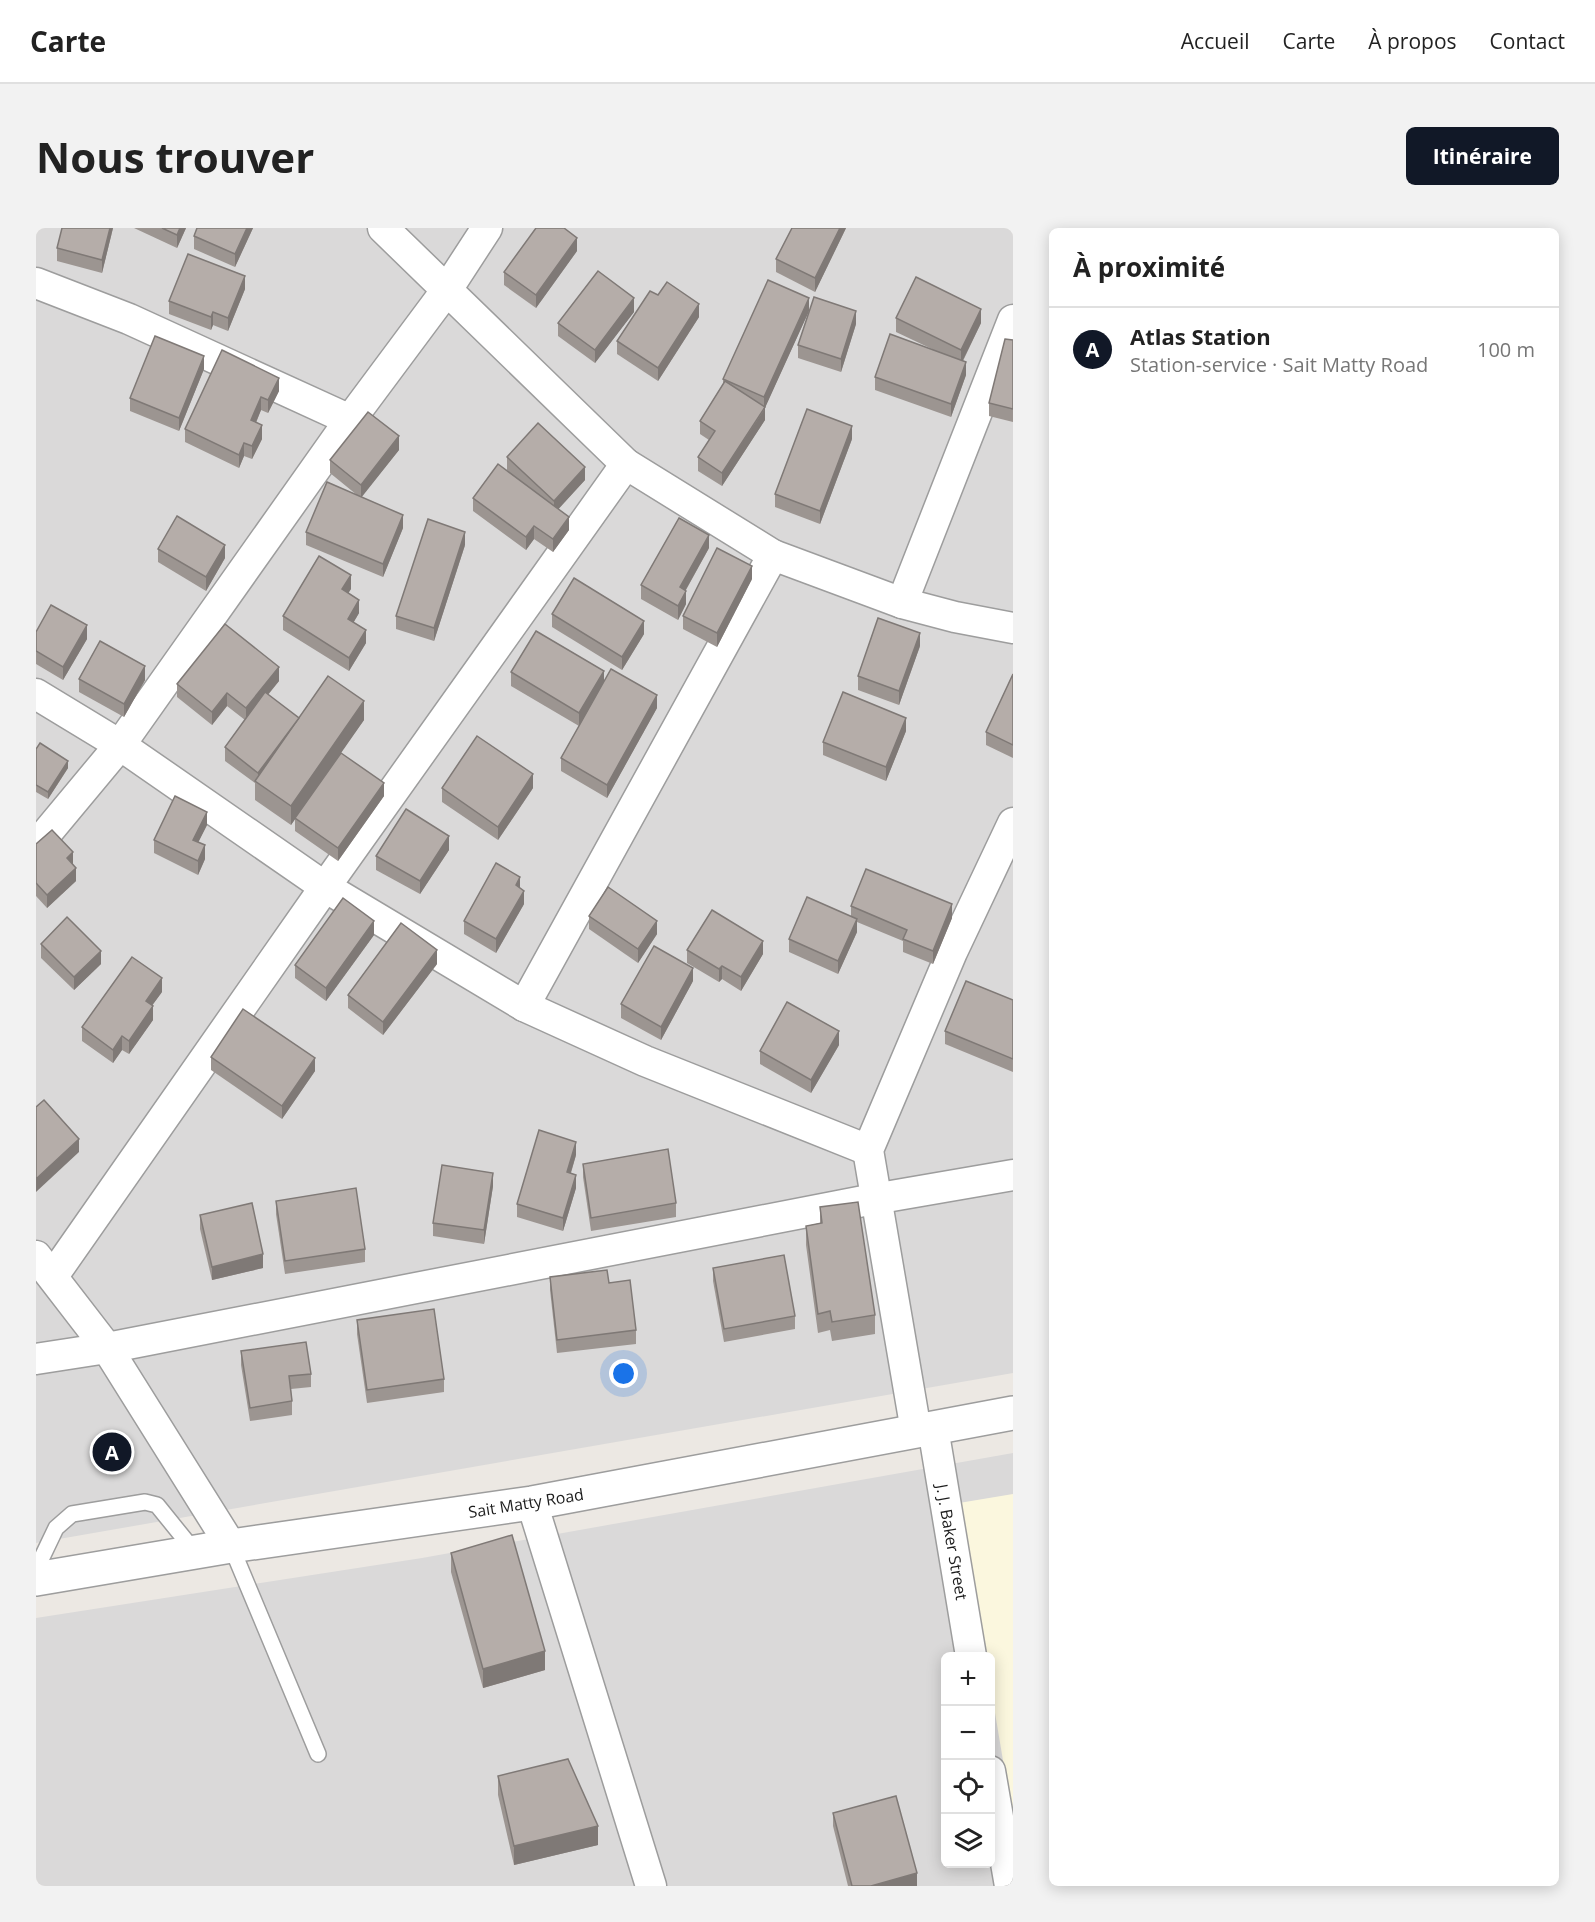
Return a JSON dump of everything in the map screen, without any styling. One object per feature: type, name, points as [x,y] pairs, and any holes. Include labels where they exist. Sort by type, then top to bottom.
[{"type":"street","points":[[383,228],[626,464],[773,555],[902,603],[955,617],[1013,628]]},
{"type":"street","points":[[36,846],[120,745],[350,420],[446,291],[487,228]]},
{"type":"street","points":[[36,282],[129,319],[350,420]]},
{"type":"street","points":[[902,603],[1013,320]]},
{"type":"street","points":[[231,1546],[107,1348],[45,1266],[325,887],[626,464]]},
{"type":"street","points":[[524,1006],[773,555]]},
{"type":"street","points":[[36,694],[120,745],[325,887],[524,1006],[645,1060],[868,1150],[952,952],[1013,823]]},
{"type":"street","name":"J. J. Baker Street","points":[[868,1150],[874,1199],[970,1652]]},
{"type":"street","points":[[36,1359],[107,1348],[874,1199],[1013,1175]]},
{"type":"street","name":"Sait Matty Road","points":[[36,1579],[231,1546],[532,1503],[1013,1413]]},
{"type":"street","points":[[532,1503],[651,1886]]},
{"type":"street","points":[[995,1800],[1010,1886]]},
{"type":"lane","points":[[36,1570],[56,1528],[72,1514],[145,1502],[157,1505],[195,1552]]},
{"type":"lane","points":[[231,1546],[318,1754]]},
{"type":"shaded area","points":[[36,228],[1013,228],[1013,1373],[36,1543]]},
{"type":"shaded area","points":[[1013,1453],[1013,1886],[36,1886],[36,1618],[422,1558]]},
{"type":"shaded area","points":[[1013,1494],[1013,1820],[995,1713],[995,1652],[984,1652],[959,1503]]},
{"type":"building","points":[[62,228],[110,228],[102,260],[57,248]]},
{"type":"building","points":[[162,228],[180,228],[177,235]]},
{"type":"building","points":[[197,228],[247,228],[235,254],[194,236]]},
{"type":"building","points":[[536,228],[564,228],[577,238],[536,295],[504,272]]},
{"type":"building","points":[[792,228],[840,228],[815,278],[776,259]]},
{"type":"building","points":[[188,254],[245,276],[228,318],[213,312],[211,317],[169,301]]},
{"type":"building","points":[[598,271],[634,298],[595,350],[558,323]]},
{"type":"building","points":[[916,277],[981,309],[961,350],[896,318]]},
{"type":"building","points":[[768,280],[809,298],[764,397],[723,379]]},
{"type":"building","points":[[667,282],[699,304],[658,368],[617,341],[650,291],[658,295]]},
{"type":"building","points":[[814,297],[856,311],[841,359],[798,345]]},
{"type":"building","points":[[890,334],[966,362],[951,404],[875,377]]},
{"type":"building","points":[[155,336],[204,356],[179,418],[130,398]]},
{"type":"building","points":[[1005,339],[1013,340],[1013,409],[989,403]]},
{"type":"building","points":[[222,350],[279,378],[268,400],[261,397],[251,420],[262,425],[252,446],[244,443],[239,455],[185,429]]},
{"type":"building","points":[[725,381],[765,407],[722,473],[698,457],[715,431],[700,421]]},
{"type":"building","points":[[807,409],[852,426],[820,511],[775,494]]},
{"type":"building","points":[[368,412],[399,436],[361,485],[330,460]]},
{"type":"building","points":[[538,423],[585,467],[554,501],[507,457]]},
{"type":"building","points":[[498,464],[569,517],[553,539],[534,526],[526,537],[473,498]]},
{"type":"building","points":[[327,482],[403,515],[383,564],[306,532]]},
{"type":"building","points":[[177,516],[225,545],[206,577],[158,549]]},
{"type":"building","points":[[679,518],[709,535],[680,587],[686,591],[678,606],[641,585]]},
{"type":"building","points":[[428,519],[465,532],[434,628],[396,616]]},
{"type":"building","points":[[717,548],[752,566],[717,633],[683,616]]},
{"type":"building","points":[[319,556],[351,575],[342,589],[359,600],[348,619],[366,630],[349,658],[283,616]]},
{"type":"building","points":[[574,578],[644,621],[622,657],[552,614]]},
{"type":"building","points":[[51,605],[87,625],[63,667],[36,651],[36,632]]},
{"type":"building","points":[[878,618],[920,633],[899,691],[858,676]]},
{"type":"building","points":[[225,624],[279,667],[246,708],[227,693],[212,712],[177,684]]},
{"type":"building","points":[[536,631],[604,671],[579,713],[511,672]]},
{"type":"building","points":[[100,641],[145,666],[124,704],[79,679]]},
{"type":"building","points":[[611,669],[657,695],[607,785],[561,758]]},
{"type":"building","points":[[1013,674],[1013,745],[986,732]]},
{"type":"building","points":[[328,676],[364,701],[291,806],[255,781]]},
{"type":"building","points":[[265,692],[299,718],[258,773],[225,747]]},
{"type":"building","points":[[843,692],[906,718],[886,767],[823,742]]},
{"type":"building","points":[[477,736],[533,774],[498,827],[442,788]]},
{"type":"building","points":[[40,743],[68,761],[48,792],[36,785],[36,749]]},
{"type":"building","points":[[341,753],[384,783],[338,848],[295,818]]},
{"type":"building","points":[[175,796],[207,812],[193,840],[205,845],[198,861],[154,840]]},
{"type":"building","points":[[406,809],[449,836],[420,881],[376,856]]},
{"type":"building","points":[[52,830],[73,852],[67,858],[76,868],[47,895],[36,883],[36,844]]},
{"type":"building","points":[[496,863],[520,877],[516,885],[524,891],[496,939],[464,921]]},
{"type":"building","points":[[866,869],[952,904],[933,951],[903,939],[907,930],[851,906]]},
{"type":"building","points":[[608,887],[657,921],[638,949],[589,916]]},
{"type":"building","points":[[807,897],[857,919],[838,961],[789,939]]},
{"type":"building","points":[[343,898],[374,921],[326,988],[295,965]]},
{"type":"building","points":[[712,910],[763,941],[741,977],[722,966],[719,969],[687,950]]},
{"type":"building","points":[[67,917],[101,951],[74,977],[41,944]]},
{"type":"building","points":[[401,923],[437,950],[383,1022],[348,995]]},
{"type":"building","points":[[654,946],[693,968],[661,1027],[621,1004]]},
{"type":"building","points":[[132,957],[162,978],[146,1001],[153,1006],[129,1041],[122,1036],[113,1050],[82,1027]]},
{"type":"building","points":[[966,981],[1013,1000],[1013,1059],[945,1031]]},
{"type":"building","points":[[787,1002],[839,1031],[811,1080],[760,1051]]},
{"type":"building","points":[[243,1009],[315,1058],[282,1106],[211,1057]]},
{"type":"building","points":[[44,1100],[79,1139],[36,1179],[36,1107]]},
{"type":"building","points":[[539,1130],[576,1142],[567,1172],[576,1175],[563,1218],[517,1204]]},
{"type":"building","points":[[668,1149],[676,1203],[591,1218],[583,1164]]},
{"type":"building","points":[[442,1165],[493,1173],[484,1230],[433,1223]]},
{"type":"building","points":[[356,1188],[365,1249],[285,1261],[276,1201]]},
{"type":"building","points":[[858,1202],[875,1315],[832,1322],[830,1311],[818,1314],[806,1226],[822,1223],[820,1207]]},
{"type":"building","points":[[252,1203],[263,1254],[212,1267],[200,1215]]},
{"type":"building","points":[[784,1255],[795,1316],[724,1329],[713,1268]]},
{"type":"building","points":[[607,1270],[609,1283],[630,1280],[636,1330],[557,1340],[550,1277]]},
{"type":"building","points":[[434,1309],[444,1379],[367,1390],[357,1320]]},
{"type":"building","points":[[306,1342],[311,1374],[289,1376],[292,1401],[250,1408],[241,1351]]},
{"type":"building","points":[[512,1535],[545,1651],[483,1669],[451,1553]]},
{"type":"building","points":[[568,1759],[598,1826],[514,1846],[498,1776]]},
{"type":"building","points":[[896,1796],[917,1873],[871,1886],[852,1886],[833,1813]]},
{"type":"place","name":"Atlas Station","points":[[112,1452]]}]
